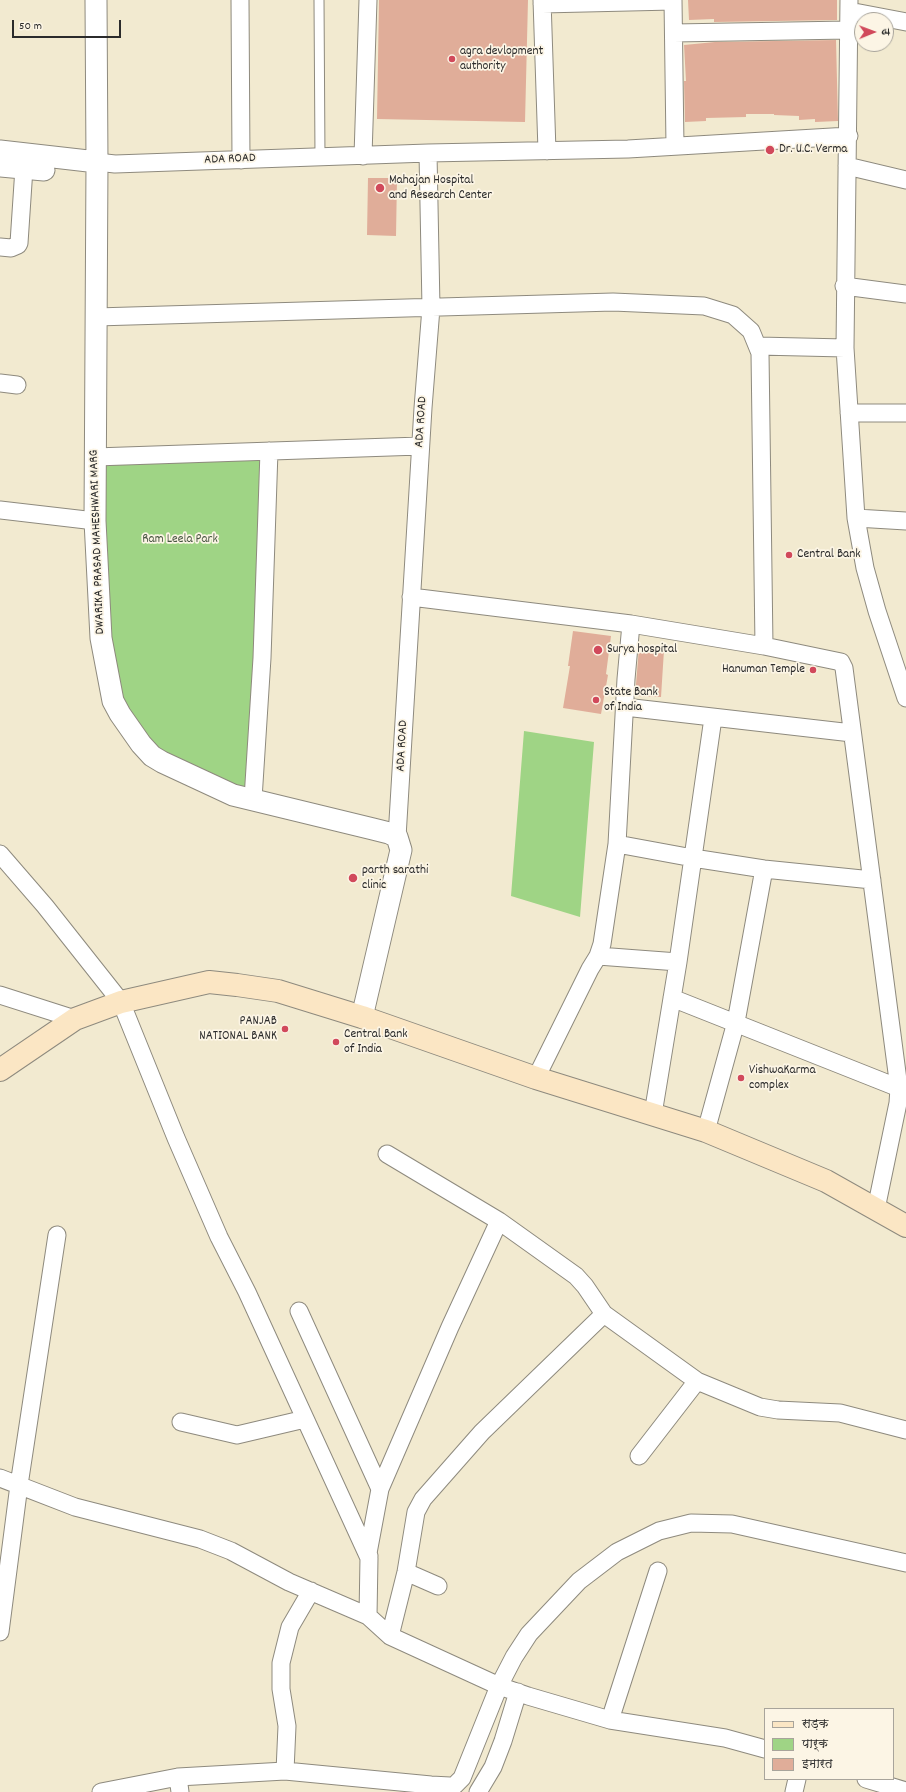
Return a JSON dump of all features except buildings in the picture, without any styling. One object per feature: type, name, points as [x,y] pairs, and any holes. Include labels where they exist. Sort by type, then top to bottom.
[{"type":"main road","points":[[0,1070],[75,1019],[121,1002],[209,982],[278,991],[362,1017],[536,1078],[706,1131],[826,1181],[906,1226]]},
{"type":"street","name":"DWARIKA PRASAD MAHESHWARI MARG","points":[[96,0],[97,168],[95,521],[101,638],[113,701],[120,714],[141,744],[152,756],[233,794],[374,828],[397,837]]},
{"type":"street","points":[[240,0],[241,160]]},
{"type":"street","points":[[363,156],[368,0]]},
{"type":"street","points":[[548,151],[542,2],[674,0],[675,146]]},
{"type":"street","points":[[906,22],[849,6],[849,136],[844,286],[845,348],[856,518],[865,568],[877,611],[906,698]]},
{"type":"street","points":[[674,33],[848,30]]},
{"type":"street","points":[[428,153],[548,151],[675,146],[849,136]]},
{"type":"street","points":[[0,150],[97,168]]},
{"type":"street","name":"ADA ROAD","points":[[97,168],[115,164],[428,153],[431,308],[420,446],[397,837],[401,850],[362,1017]]},
{"type":"street","points":[[0,166],[24,168],[97,168]]},
{"type":"street","points":[[847,166],[906,180]]},
{"type":"street","points":[[0,247],[11,248],[19,243],[24,168]]},
{"type":"street","points":[[844,286],[906,294]]},
{"type":"street","points":[[96,317],[613,302],[704,306],[733,315],[751,331],[760,353],[764,646]]},
{"type":"street","points":[[758,346],[845,348]]},
{"type":"street","points":[[0,383],[17,385]]},
{"type":"street","points":[[849,413],[906,413]]},
{"type":"street","points":[[95,457],[420,446]]},
{"type":"street","points":[[253,799],[262,658],[269,451]]},
{"type":"street","points":[[0,510],[95,521]]},
{"type":"street","points":[[856,518],[906,521]]},
{"type":"street","points":[[411,597],[631,624],[764,646],[841,662],[844,668],[899,1088],[898,1103],[876,1209]]},
{"type":"street","points":[[536,1078],[590,969],[598,956],[602,944],[618,844],[624,707],[631,624]]},
{"type":"street","points":[[624,707],[852,733]]},
{"type":"street","points":[[653,1114],[678,962],[713,718]]},
{"type":"street","points":[[618,844],[692,858],[872,880]]},
{"type":"street","points":[[0,854],[45,906],[121,1002],[176,1138],[219,1237],[247,1292],[369,1558]]},
{"type":"street","points":[[706,1131],[736,1022],[764,868]]},
{"type":"street","points":[[598,956],[678,962]]},
{"type":"street","points":[[0,995],[75,1019]]},
{"type":"street","points":[[672,998],[736,1022],[899,1088]]},
{"type":"street","points":[[387,1154],[499,1221],[576,1276],[585,1286],[604,1314],[697,1381],[760,1407],[778,1410],[840,1413],[906,1430]]},
{"type":"street","points":[[368,1616],[368,1553],[380,1489],[450,1327],[499,1221]]},
{"type":"street","points":[[0,1632],[19,1485],[57,1235]]},
{"type":"street","points":[[299,1311],[380,1489]]},
{"type":"street","points":[[390,1636],[406,1572],[416,1512],[423,1499],[482,1432],[604,1314]]},
{"type":"street","points":[[638,1456],[697,1381]]},
{"type":"street","points":[[181,1422],[237,1435],[305,1419]]},
{"type":"street","points":[[0,1478],[75,1507],[200,1539],[231,1551],[289,1582],[368,1616],[390,1636],[499,1686],[610,1720],[725,1738],[764,1749]]},
{"type":"street","points":[[101,1792],[285,1771],[431,1785],[455,1785],[462,1778],[499,1686],[526,1638],[579,1581],[617,1552],[659,1531],[691,1523],[732,1524],[906,1563]]},
{"type":"street","points":[[406,1572],[438,1586]]},
{"type":"street","points":[[610,1720],[658,1572]]},
{"type":"street","points":[[285,1771],[287,1726],[281,1689],[281,1663],[290,1627],[311,1591]]},
{"type":"street","points":[[478,1792],[493,1767],[503,1741],[518,1692]]},
{"type":"street","points":[[794,1792],[797,1780]]},
{"type":"street","points":[[869,1780],[906,1791]]},
{"type":"lane","points":[[319,0],[320,157]]},
{"type":"green space","name":"Ram Leela Park","points":[[261,459],[248,791],[152,750],[114,701],[102,619],[103,462]]},
{"type":"green space","points":[[524,731],[594,742],[580,917],[511,896]]},
{"type":"place","name":"agra devlopment authority","points":[[452,59]]},
{"type":"place","name":"Dr. U.C. Verma","points":[[770,150]]},
{"type":"place","name":"Mahajan Hospital and Research Center","points":[[380,188]]},
{"type":"place","name":"Central Bank","points":[[789,555]]},
{"type":"place","name":"Surya hospital","points":[[598,650]]},
{"type":"place","name":"Hanuman Temple","points":[[813,670]]},
{"type":"place","name":"State Bank of India","points":[[596,700]]},
{"type":"place","name":"parth sarathi clinic","points":[[353,878]]},
{"type":"place","name":"PANJAB NATIONAL BANK","points":[[285,1029]]},
{"type":"place","name":"Central Bank of India","points":[[336,1042]]},
{"type":"place","name":"VishwaKarma complex","points":[[741,1078]]}]
